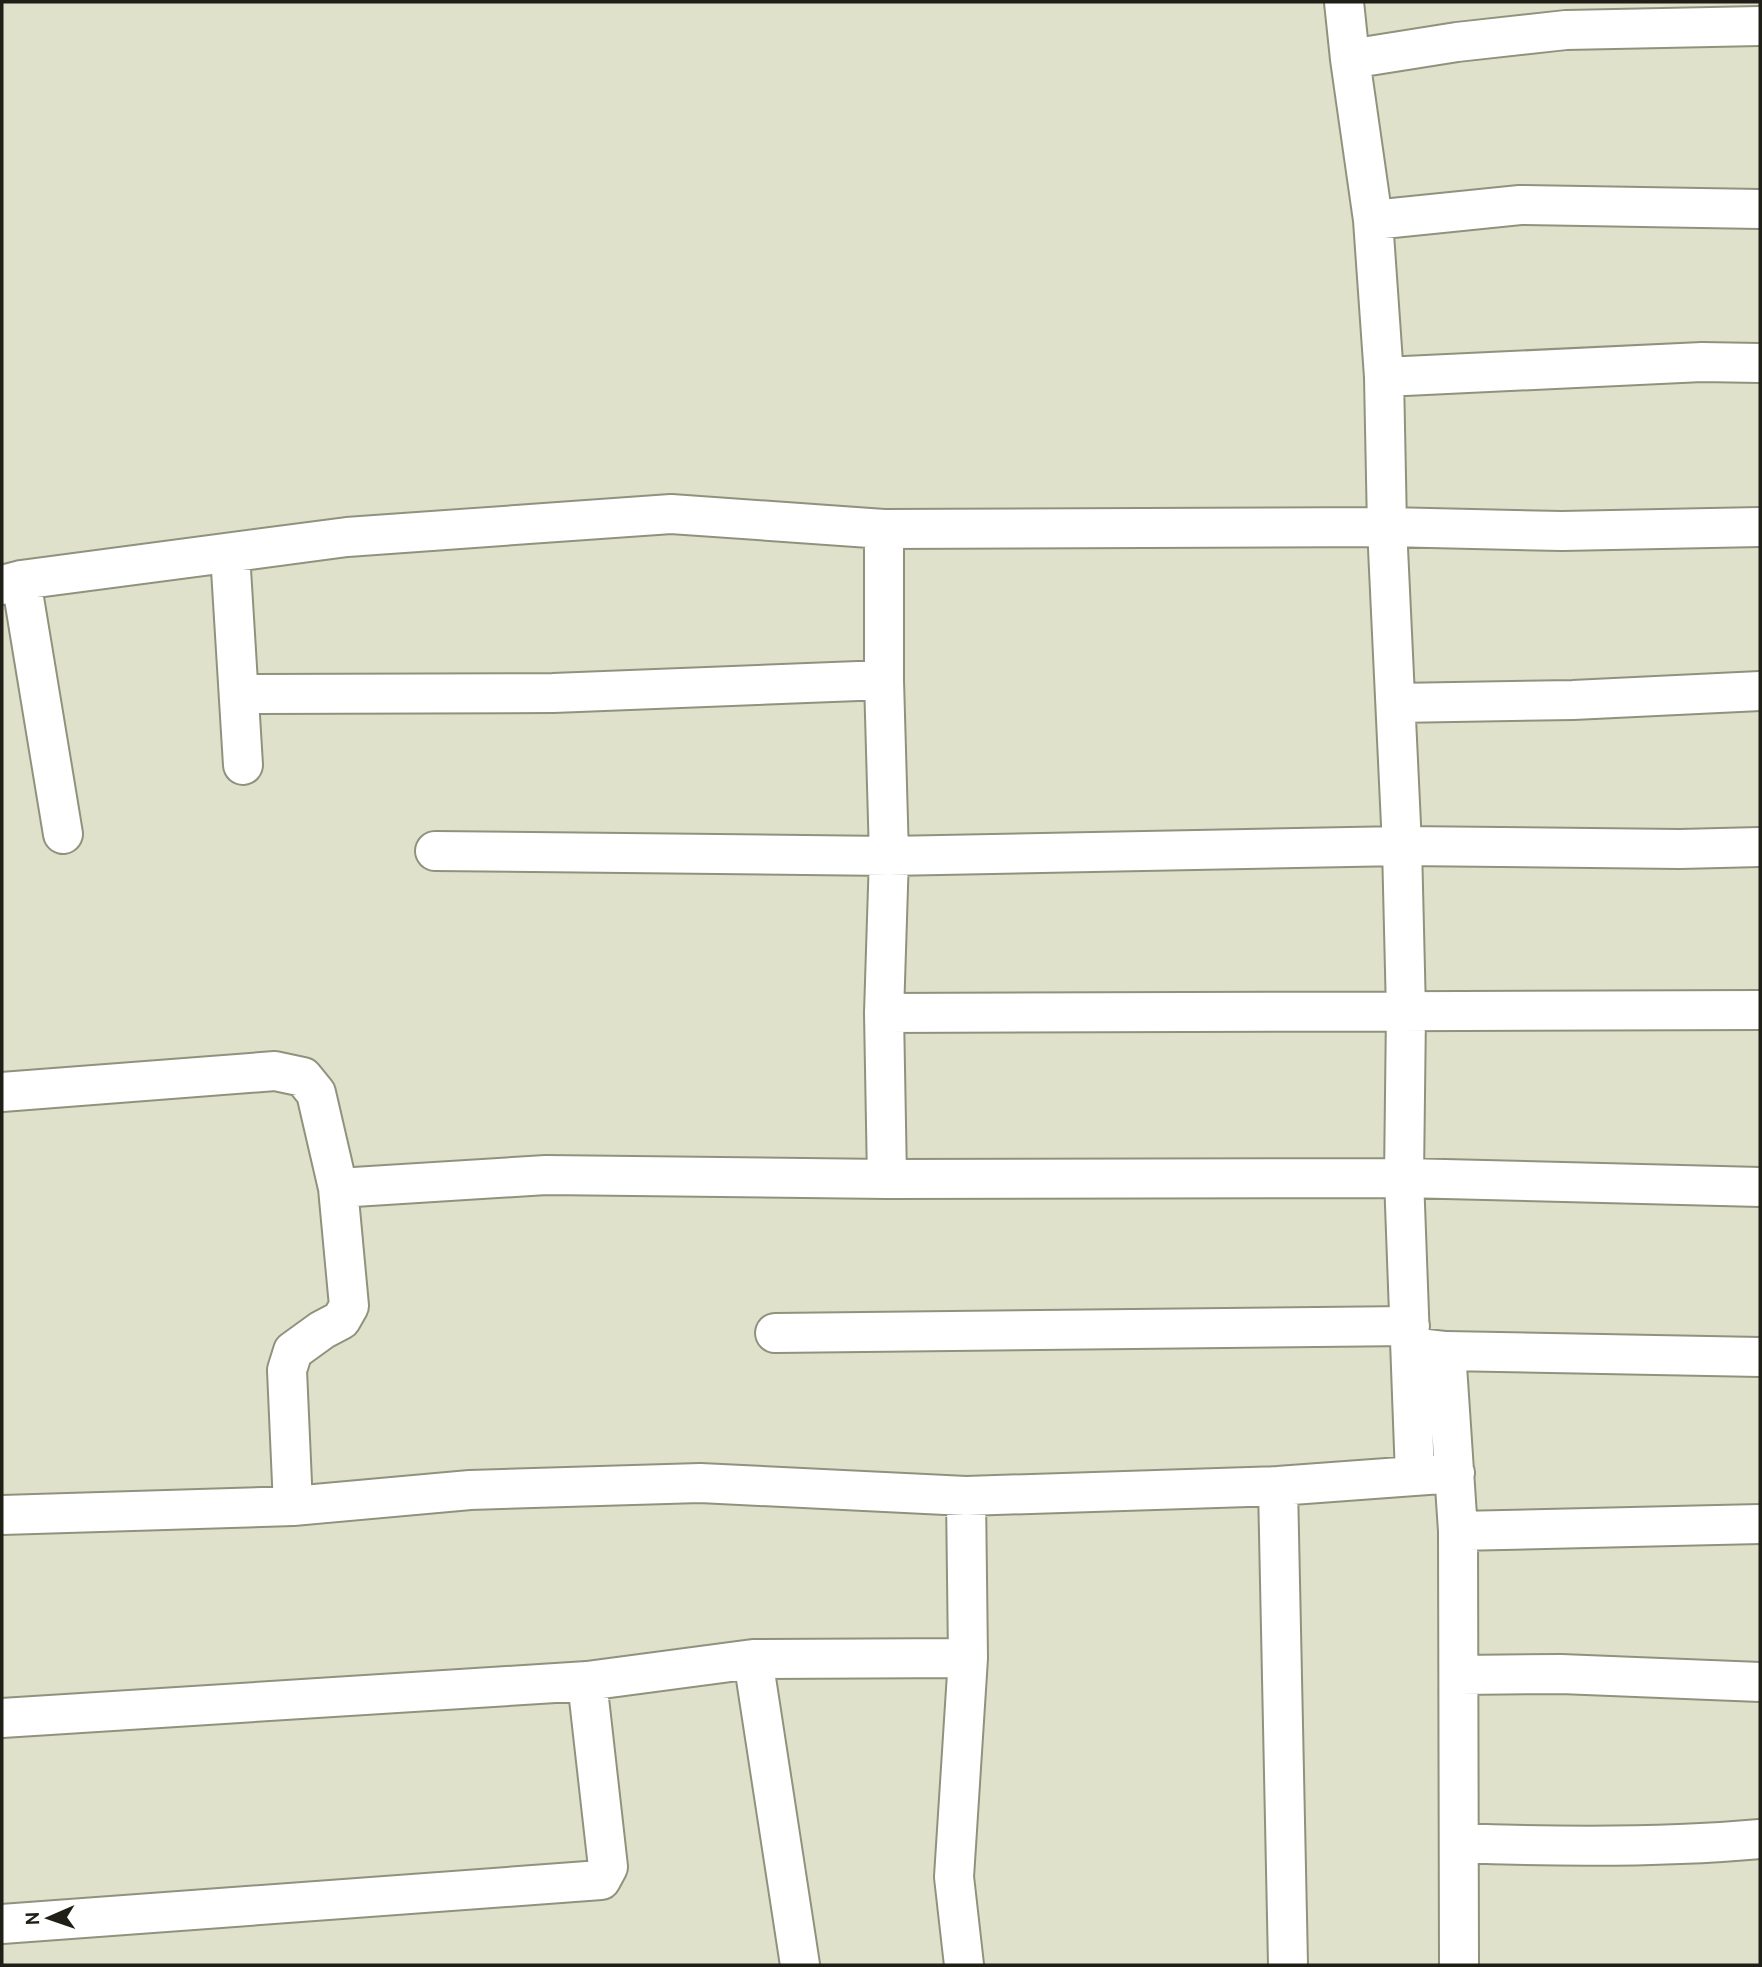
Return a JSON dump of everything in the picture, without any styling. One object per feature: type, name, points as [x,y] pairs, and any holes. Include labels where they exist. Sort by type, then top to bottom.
[{"type":"street","points":[[1344,2],[1373,220],[1384,377],[1387,527],[1402,846],[1406,1012],[1404,1178],[1422,1341],[1455,1473],[1458,1531],[1459,1965]]},
{"type":"street","points":[[1350,59],[1457,42],[1566,30],[1760,26]]},
{"type":"street","points":[[1373,220],[1520,205],[1760,209]]},
{"type":"street","points":[[1384,377],[1702,362],[1760,363]]},
{"type":"street","points":[[63,834],[12,583],[347,537],[671,514],[884,529],[1387,527],[1562,531],[1760,527]]},
{"type":"street","points":[[884,529],[884,680],[890,856],[884,1013],[887,1178]]},
{"type":"street","points":[[230,553],[243,765]]},
{"type":"street","points":[[239,694],[553,693],[884,680]]},
{"type":"street","points":[[1395,703],[1573,700],[1760,691]]},
{"type":"street","points":[[435,851],[890,856],[1402,846],[1680,849],[1760,847]]},
{"type":"street","points":[[884,1013],[1760,1010]]},
{"type":"street","points":[[2,1092],[275,1071],[303,1077],[316,1093],[338,1188],[349,1306],[341,1320],[293,1351],[287,1370],[293,1506]]},
{"type":"street","points":[[338,1188],[546,1175],[1404,1178],[1760,1186]]},
{"type":"street","points":[[775,1333],[1422,1341],[1760,1357]]},
{"type":"street","points":[[1415,1476],[1422,1341]]},
{"type":"street","points":[[2,1515],[293,1506],[470,1490],[701,1483],[966,1496],[1278,1486],[1455,1473]]},
{"type":"street","points":[[1278,1486],[1288,1965]]},
{"type":"street","points":[[964,1965],[954,1877],[968,1658],[966,1496]]},
{"type":"street","points":[[1458,1531],[1760,1524]]},
{"type":"street","points":[[2,1718],[587,1682],[753,1659],[968,1658]]},
{"type":"street","points":[[753,1659],[800,1965]]},
{"type":"street","points":[[1459,1675],[1562,1674],[1760,1682]]},
{"type":"street","points":[[2,1924],[601,1880],[608,1867],[587,1682]]},
{"type":"street","points":[[1459,1843],[1534,1846],[1680,1845],[1760,1839]]}]
